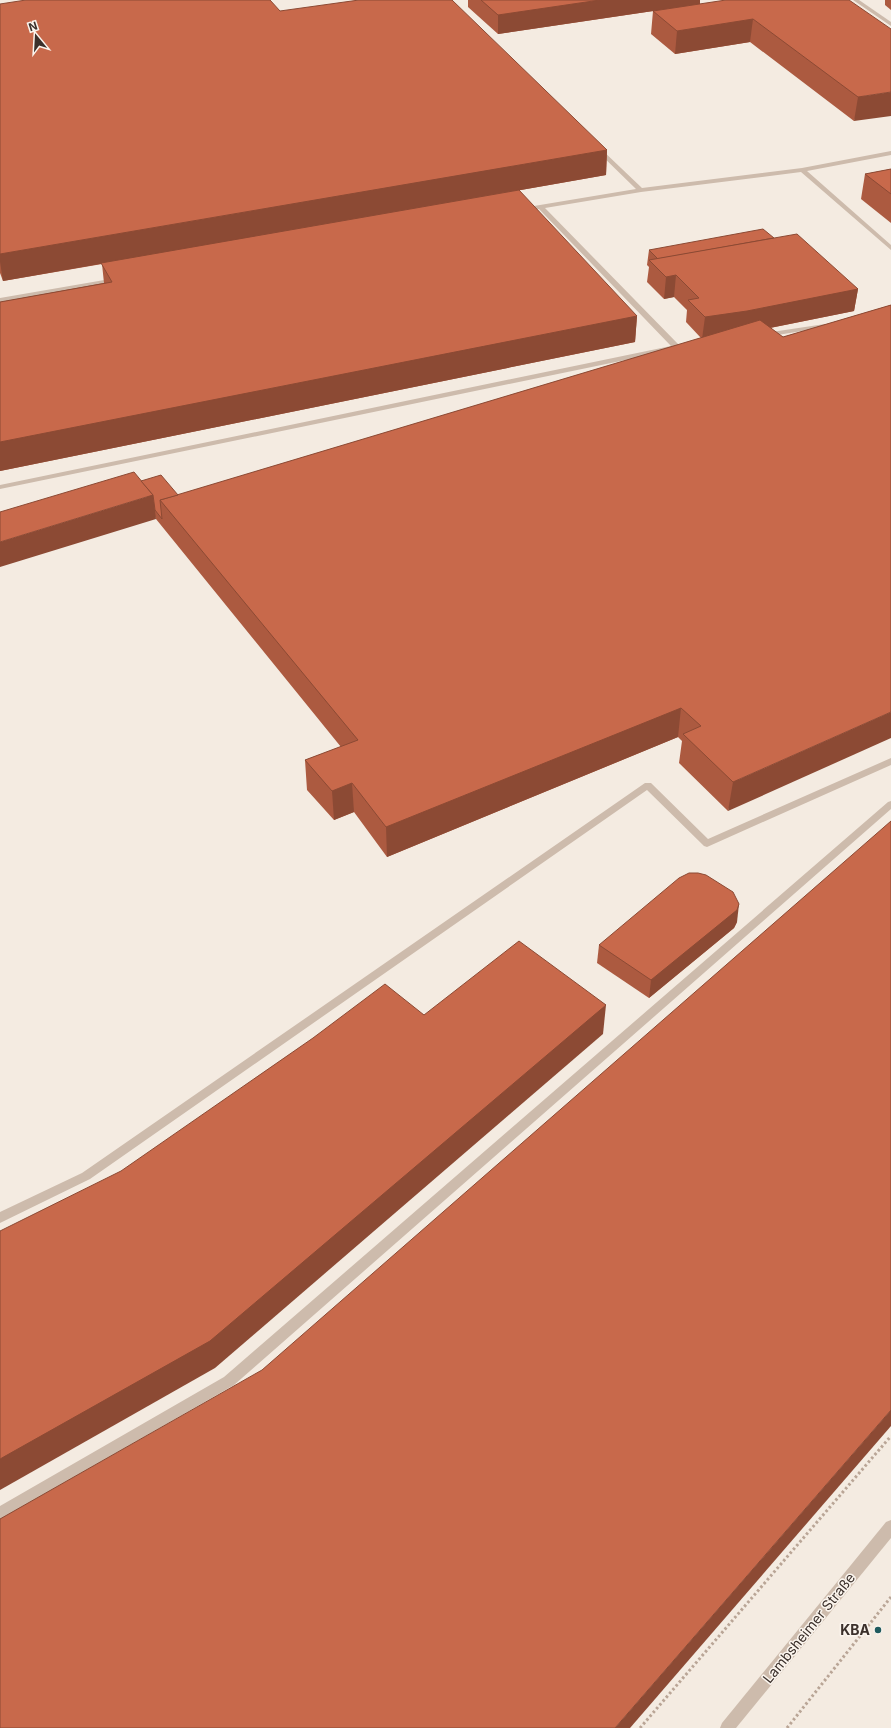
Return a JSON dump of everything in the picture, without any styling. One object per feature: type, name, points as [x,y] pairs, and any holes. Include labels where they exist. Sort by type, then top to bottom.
[{"type":"street","points":[[856,0],[891,24]]},
{"type":"street","points":[[595,146],[641,190]]},
{"type":"street","points":[[517,211],[641,190],[802,170],[891,153]]},
{"type":"street","points":[[802,170],[891,248]]},
{"type":"street","points":[[0,487],[679,347],[541,207]]},
{"type":"street","points":[[0,300],[125,278]]},
{"type":"street","points":[[756,337],[835,324]]},
{"type":"street","points":[[0,1218],[86,1176],[648,785],[707,844],[891,761]]},
{"type":"street","points":[[0,1513],[229,1381],[891,804]]},
{"type":"street","name":"Lambsheimer Straße","points":[[727,1728],[891,1527]]},
{"type":"path","points":[[640,1728],[891,1436]]},
{"type":"path","points":[[786,1728],[891,1597]]},
{"type":"building","points":[[26,0],[270,0],[280,11],[359,0],[452,0],[607,150],[0,254],[0,4]]},
{"type":"building","points":[[481,0],[600,0],[498,15]]},
{"type":"building","points":[[726,0],[849,0],[891,29],[891,92],[858,97],[753,19],[677,31],[653,11]]},
{"type":"building","points":[[891,169],[891,194],[865,174]]},
{"type":"building","points":[[519,190],[637,316],[0,442],[0,302],[112,282],[101,263]]},
{"type":"building","points":[[763,229],[774,238],[658,259],[649,250]]},
{"type":"building","points":[[797,234],[858,289],[747,311],[705,317],[688,300],[699,298],[676,275],[666,277],[649,260]]},
{"type":"building","points":[[891,305],[891,712],[733,782],[683,734],[701,726],[681,708],[386,827],[352,783],[332,791],[305,760],[358,740],[160,500],[760,320],[783,337]]},
{"type":"building","points":[[134,472],[153,495],[0,542],[0,512]]},
{"type":"building","points":[[161,475],[178,495],[160,500],[162,519],[155,510],[153,495],[141,481]]},
{"type":"building","points":[[891,821],[891,1410],[615,1728],[0,1728],[0,1519],[262,1370]]},
{"type":"building","points":[[689,873],[706,875],[733,892],[739,904],[737,910],[651,980],[599,945],[679,878]]},
{"type":"building","points":[[519,941],[606,1005],[210,1341],[0,1459],[0,1231],[121,1171],[313,1038],[385,984],[424,1015]]},
{"type":"place","name":"KBA","points":[[878,1630]]}]
